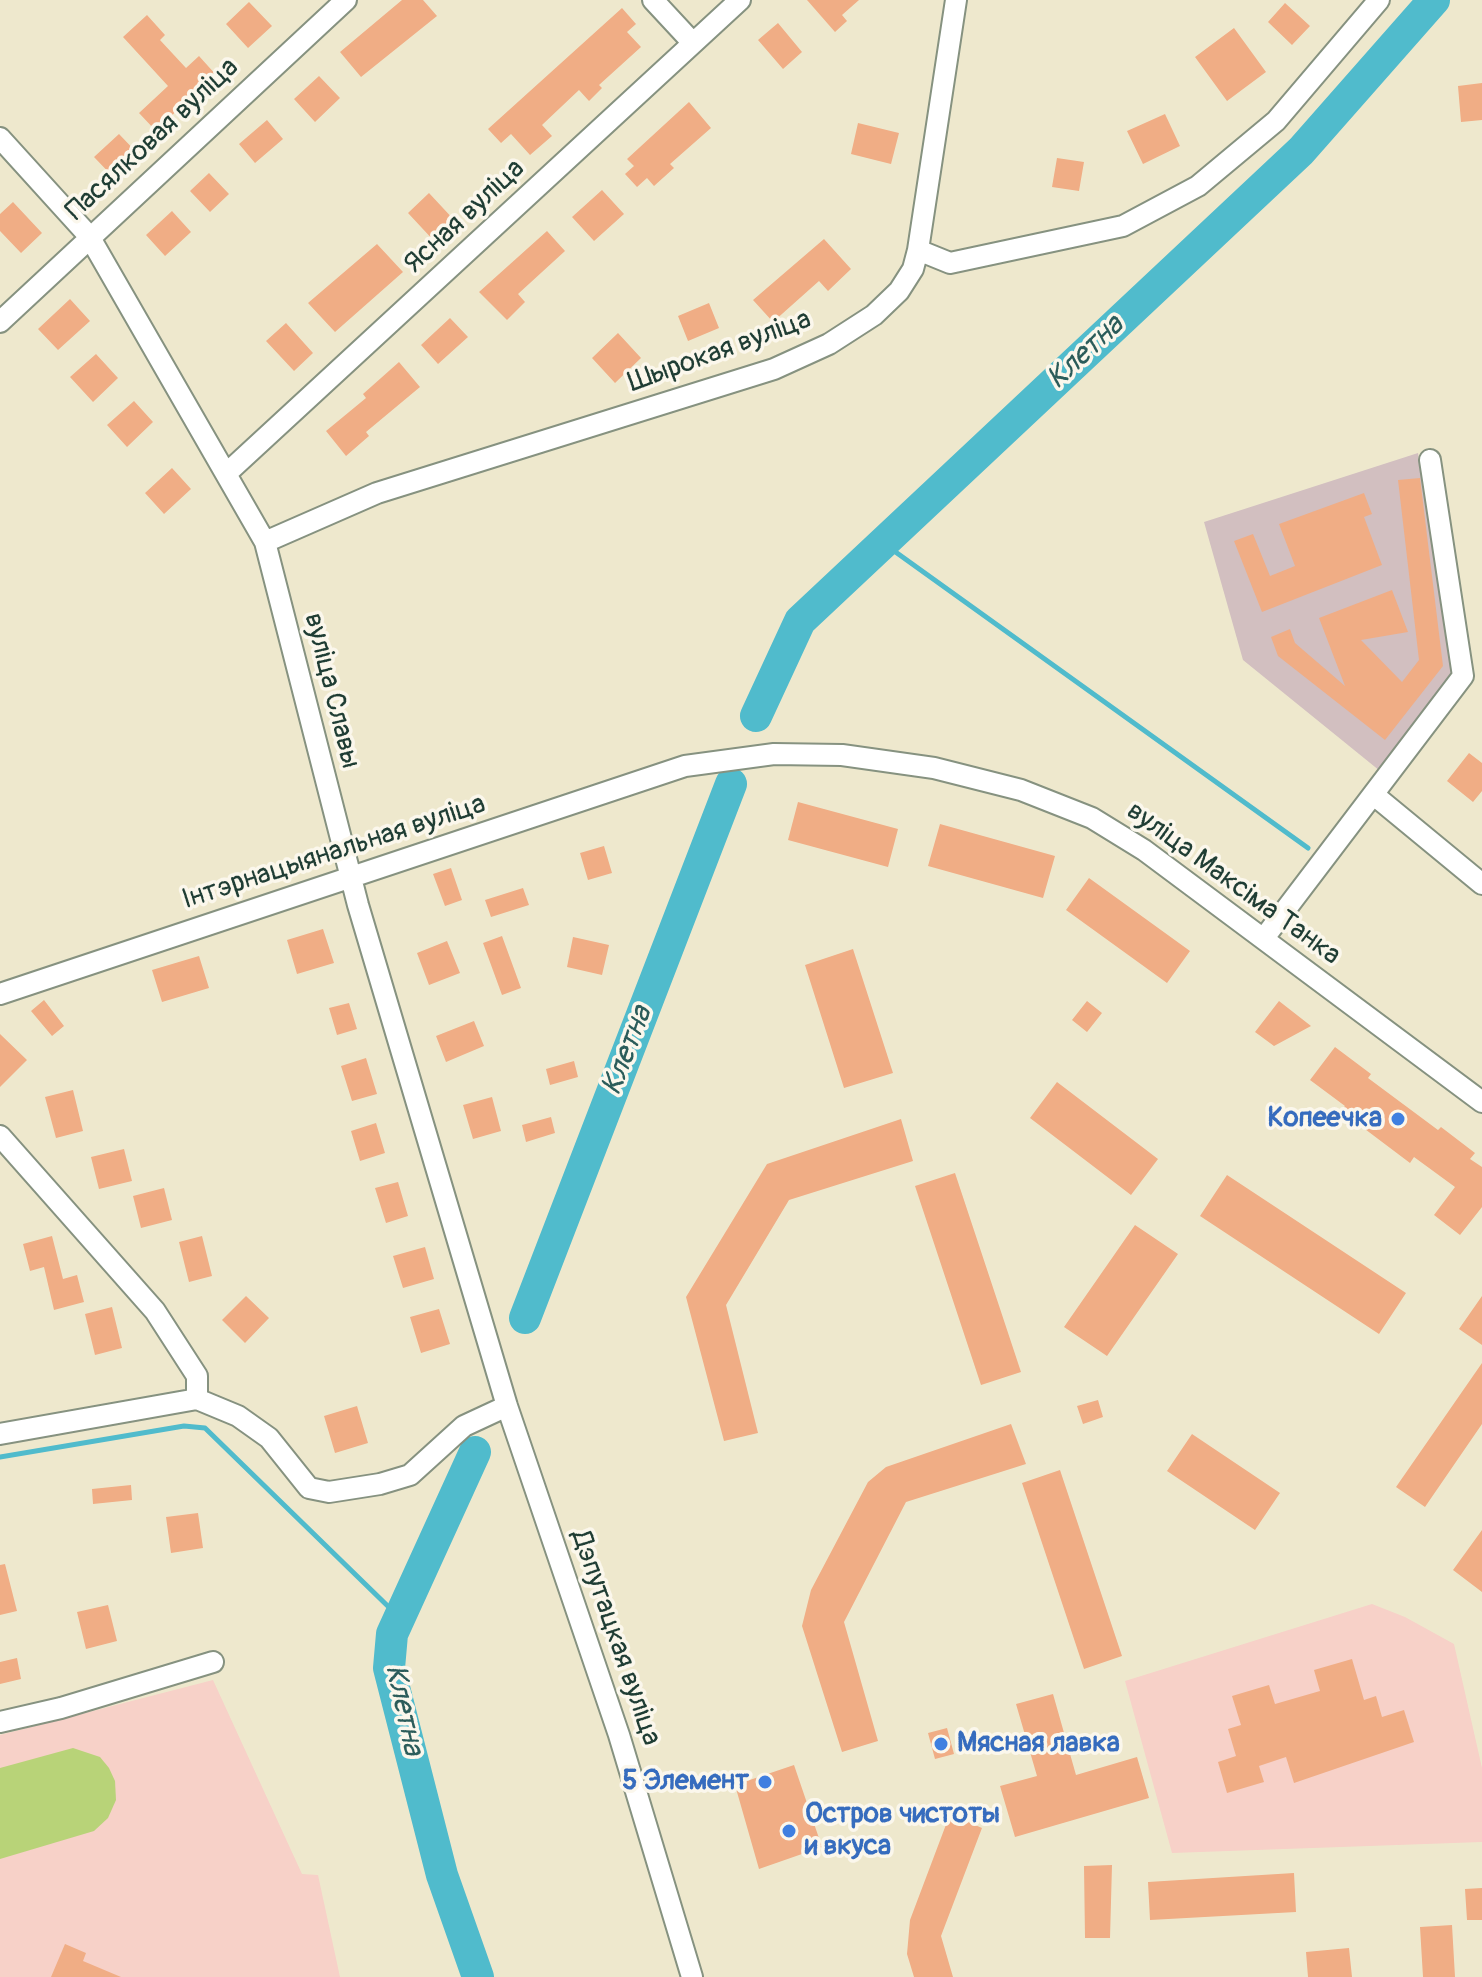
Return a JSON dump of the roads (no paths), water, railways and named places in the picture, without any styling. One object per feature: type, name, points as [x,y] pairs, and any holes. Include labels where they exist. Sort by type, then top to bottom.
[{"type":"street","name":"Пасялковая вуліца","points":[[0,322],[346,0]]},
{"type":"street","points":[[653,0],[692,42]]},
{"type":"street","name":"Ясная вуліца","points":[[227,473],[740,0]]},
{"type":"street","name":"Шырокая вуліца","points":[[265,542],[377,493],[774,369],[829,344],[874,315],[899,291],[913,269],[918,250],[956,0]]},
{"type":"street","points":[[918,250],[950,263],[1123,226],[1198,186],[1276,121],[1379,0]]},
{"type":"street","name":"вуліца Славы","points":[[0,138],[89,236],[265,542],[350,877],[481,1318]]},
{"type":"street","points":[[1264,938],[1463,676],[1430,460]]},
{"type":"street","name":"вуліца Максіма Танка","points":[[685,766],[774,754],[842,755],[934,768],[1021,790],[1105,826],[1144,850],[1482,1102]]},
{"type":"street","name":"Інтэрнацыянальная вуліца","points":[[0,994],[685,766]]},
{"type":"street","points":[[1374,795],[1482,884]]},
{"type":"street","points":[[0,1136],[155,1311],[197,1376],[197,1399]]},
{"type":"street","name":"Дэпутацкая вуліца","points":[[481,1318],[507,1406],[619,1735],[692,1977]]},
{"type":"street","points":[[0,1434],[197,1399],[238,1416],[269,1438],[309,1488],[329,1492],[380,1484],[410,1475],[464,1426],[507,1406]]},
{"type":"street","points":[[0,1722],[61,1708],[213,1662]]},
{"type":"waterway","name":"Клетна","points":[[756,716],[800,621],[1301,151],[1434,0]]},
{"type":"waterway","points":[[883,543],[1308,848]]},
{"type":"waterway","name":"Клетна","points":[[525,1318],[731,784]]},
{"type":"waterway","points":[[0,1457],[184,1426],[205,1428],[399,1617]]},
{"type":"waterway","name":"Клетна","points":[[475,1452],[392,1634],[389,1668],[442,1875],[478,1977]]},
{"type":"place","name":"Копеечка","points":[[1398,1119]]},
{"type":"place","name":"Мясная лавка","points":[[941,1744]]},
{"type":"place","name":"5 Элемент","points":[[765,1782]]},
{"type":"place","name":"Остров чистоты и вкуса","points":[[789,1831]]}]
